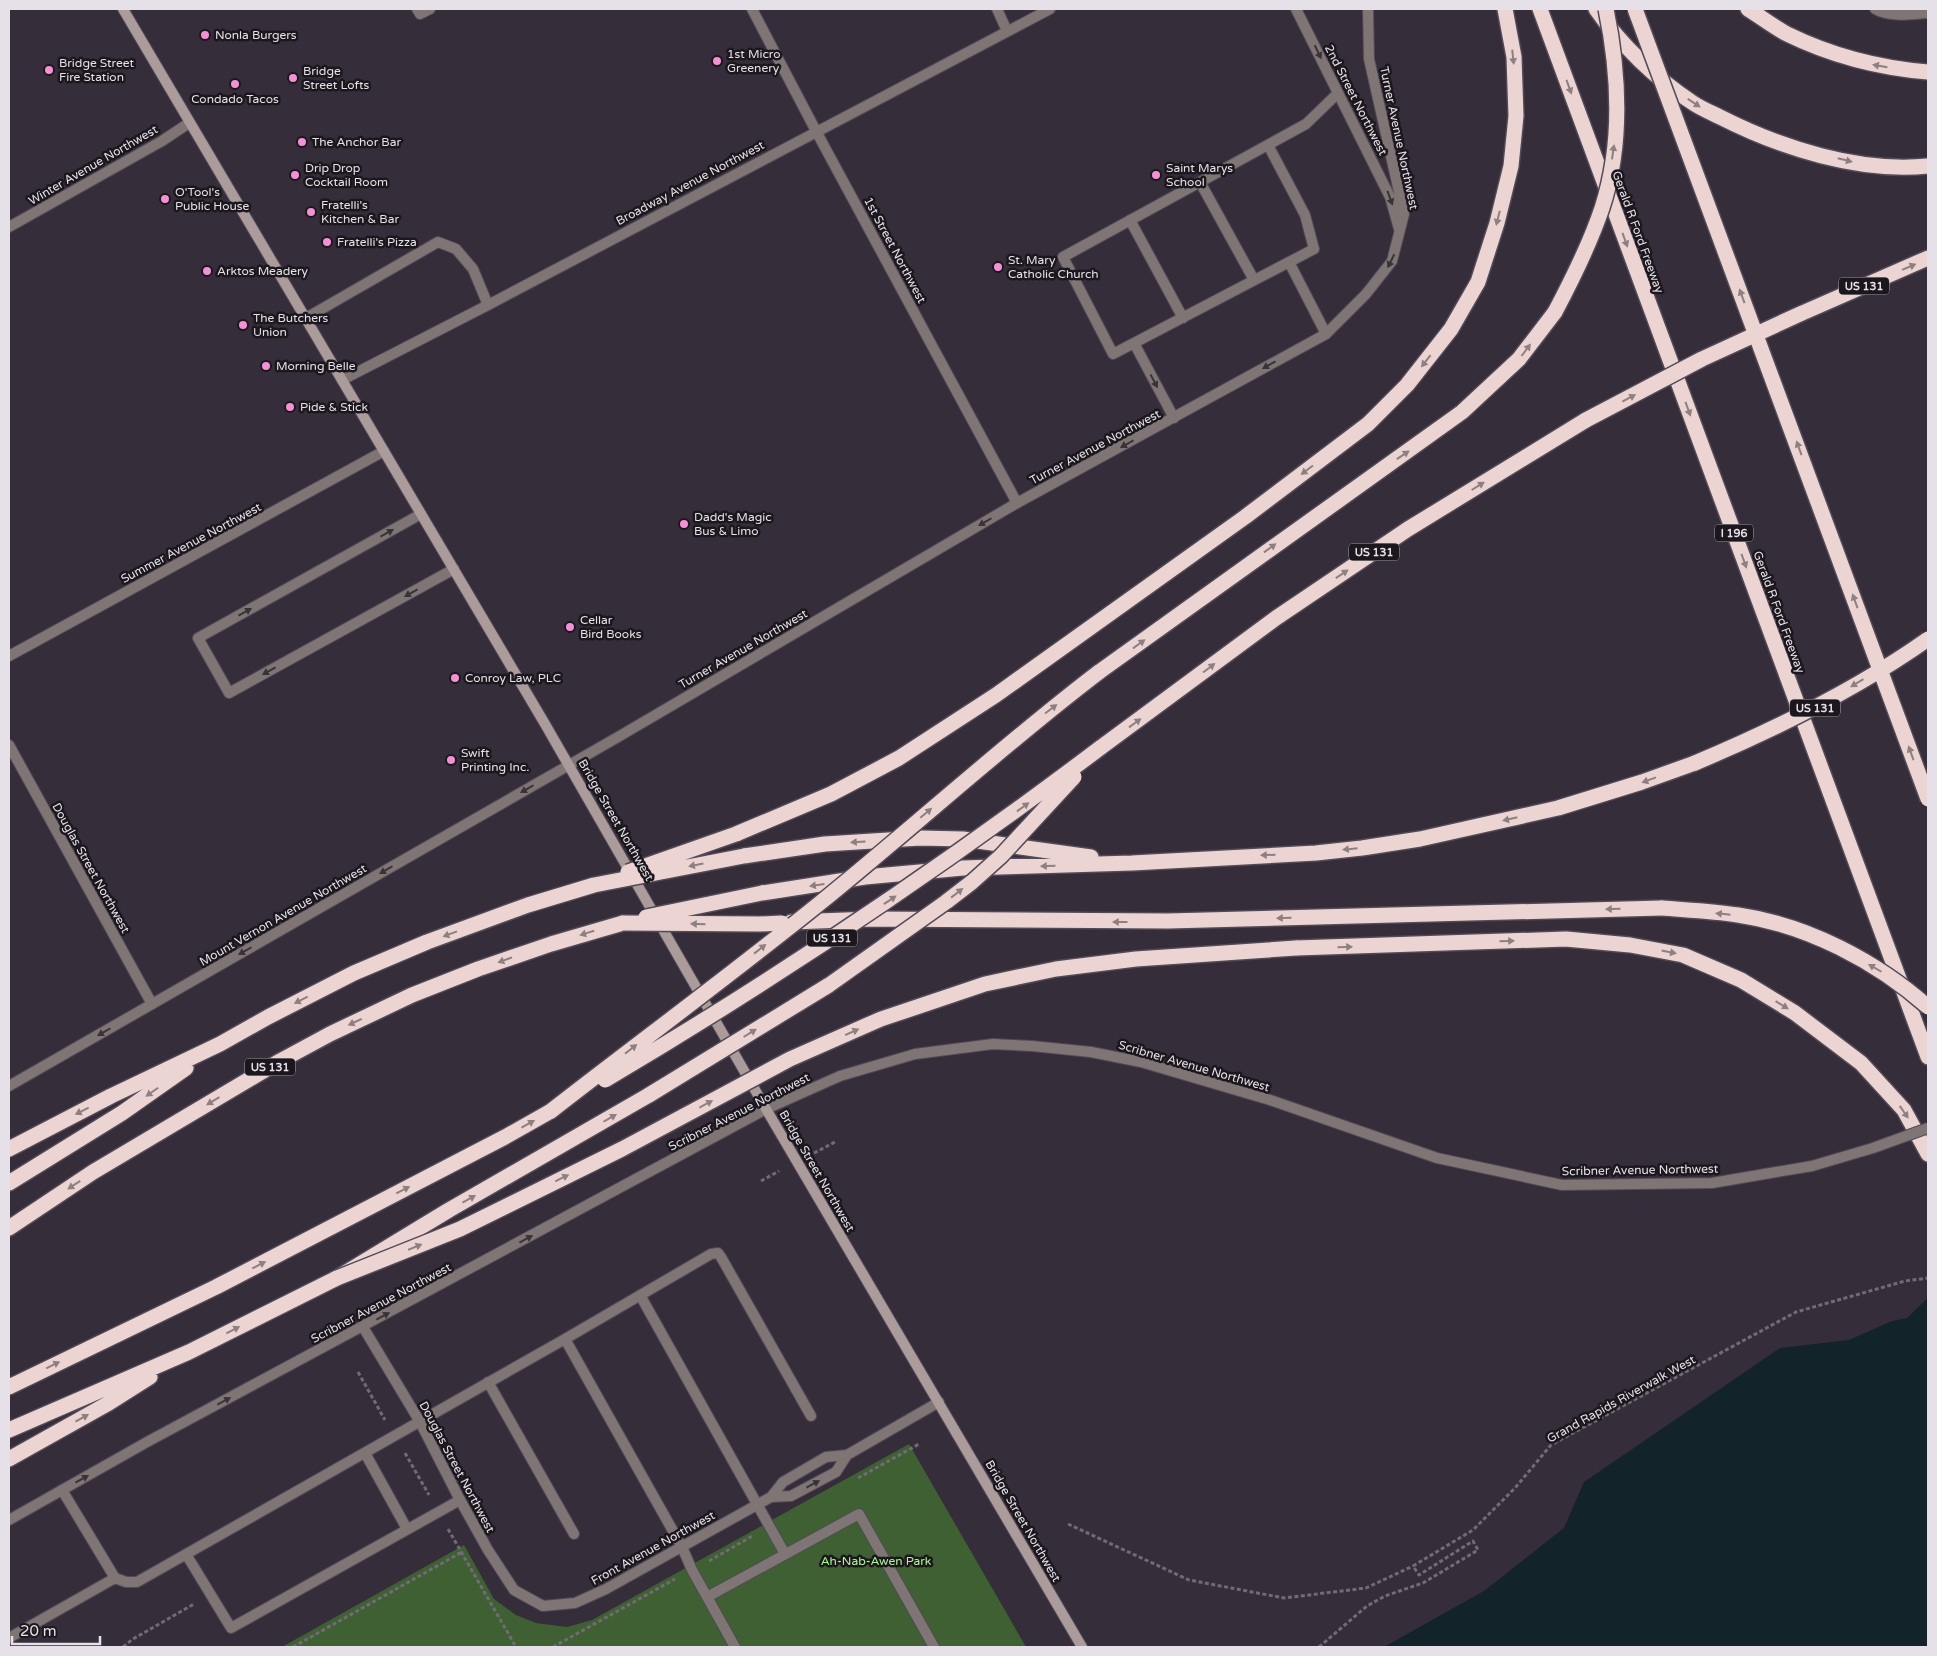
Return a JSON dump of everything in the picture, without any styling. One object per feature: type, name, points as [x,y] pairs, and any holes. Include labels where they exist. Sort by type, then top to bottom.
[{"type":"highway","points":[[9,1149],[110,1096],[220,1044],[354,973],[427,942],[528,905],[594,885],[666,857],[736,834],[831,794],[899,758],[996,695],[1245,517],[1360,430],[1406,385],[1452,329],[1478,282],[1497,223],[1511,166],[1516,116],[1514,56],[1505,9]]},
{"type":"highway","name":"Gerald R Ford Freeway","points":[[1540,9],[1928,1057]]},
{"type":"highway","points":[[1596,9],[1626,47],[1654,73],[1694,104],[1749,132],[1797,149],[1853,162],[1882,167],[1928,166]]},
{"type":"highway","points":[[552,1111],[826,898],[1043,715],[1215,588],[1462,412],[1519,359],[1555,312],[1586,251],[1603,206],[1616,132],[1617,101],[1612,38],[1606,9]]},
{"type":"highway","points":[[1635,9],[1928,799]]},
{"type":"highway","points":[[1748,9],[1786,33],[1823,49],[1867,64],[1900,70],[1928,72]]},
{"type":"highway","name":"US 131","points":[[9,1387],[216,1287],[552,1111],[750,992],[943,863],[1021,808],[1276,618],[1408,529],[1586,420],[1702,359],[1928,258]]},
{"type":"highway","name":"US 131","points":[[9,1228],[93,1172],[280,1061],[330,1034],[412,995],[551,944],[623,923],[762,893],[865,877],[963,868],[1132,863],[1175,859],[1316,853],[1420,839],[1558,808],[1642,782],[1695,763],[1754,738],[1813,709],[1928,639]]},
{"type":"highway","points":[[9,1430],[189,1352],[337,1278],[649,1095],[829,985],[972,882],[1001,856],[1100,748]]},
{"type":"highway","points":[[594,885],[744,856],[825,844],[920,838],[962,839],[1132,863]]},
{"type":"highway","points":[[623,923],[760,924],[872,919],[1062,922],[1168,921],[1662,908],[1739,915],[1803,932],[1850,954],[1882,972],[1914,994],[1928,1007]]},
{"type":"highway","points":[[337,1278],[460,1229],[622,1149],[790,1059],[881,1019],[985,984],[1056,969],[1136,958],[1296,948],[1566,939],[1630,945],[1683,955],[1741,980],[1795,1012],[1861,1063],[1904,1110],[1928,1154]]},
{"type":"highway","points":[[9,1183],[122,1113],[220,1044]]},
{"type":"highway","points":[[9,1459],[110,1403],[189,1352]]},
{"type":"main road","name":"Bridge Street Northwest","points":[[123,9],[569,765],[766,1109],[1082,1647]]},
{"type":"street","points":[[418,9],[420,14],[430,9]]},
{"type":"street","name":"1st Street Northwest","points":[[752,9],[1017,503]]},
{"type":"street","points":[[997,9],[1007,31]]},
{"type":"street","name":"Broadway Avenue Northwest","points":[[342,380],[1050,9]]},
{"type":"street","name":"2nd Street Northwest","points":[[1296,9],[1390,197],[1400,232]]},
{"type":"street","name":"Turner Avenue Northwest","points":[[569,765],[1017,503],[1326,334],[1381,278],[1392,261],[1404,214],[1369,59],[1368,9]]},
{"type":"street","points":[[1875,9],[1901,15],[1928,13]]},
{"type":"street","points":[[1268,145],[1305,216],[1314,249],[1113,354],[1063,257],[1306,124],[1338,93]]},
{"type":"street","name":"Winter Avenue Northwest","points":[[9,227],[162,140],[189,122]]},
{"type":"street","points":[[1200,182],[1254,280]]},
{"type":"street","points":[[1130,220],[1183,318]]},
{"type":"street","points":[[306,318],[438,242],[456,249],[473,269],[488,305]]},
{"type":"street","points":[[1289,262],[1326,334]]},
{"type":"street","points":[[1134,343],[1174,418]]},
{"type":"street","name":"Summer Avenue Northwest","points":[[9,656],[384,451]]},
{"type":"street","points":[[421,514],[198,638],[230,693],[454,569]]},
{"type":"street","name":"Douglas Street Northwest","points":[[9,744],[152,1004]]},
{"type":"street","name":"Mount Vernon Avenue Northwest","points":[[9,1086],[569,765]]},
{"type":"street","name":"Scribner Avenue Northwest","points":[[9,1520],[148,1442],[766,1109],[840,1076],[914,1054],[993,1044],[1091,1052],[1141,1062],[1270,1100],[1437,1158],[1562,1186],[1712,1183],[1812,1166],[1873,1148],[1928,1128]]},
{"type":"street","points":[[62,1490],[115,1578],[126,1582],[137,1582],[712,1254],[718,1253],[811,1416]]},
{"type":"street","points":[[640,1295],[785,1554]]},
{"type":"street","name":"Douglas Street Northwest","points":[[363,1327],[420,1422],[488,1550],[514,1590],[543,1606]]},
{"type":"street","points":[[565,1339],[682,1547],[692,1570],[735,1647]]},
{"type":"street","points":[[488,1382],[574,1534]]},
{"type":"street","name":"Front Avenue Northwest","points":[[771,1497],[791,1496],[836,1472],[847,1456],[939,1402]]},
{"type":"street","points":[[365,1453],[407,1528]]},
{"type":"street","name":"Front Avenue Northwest","points":[[543,1606],[575,1603],[606,1589],[771,1497],[783,1482],[826,1457],[847,1456]]},
{"type":"street","points":[[186,1554],[231,1628],[460,1500]]},
{"type":"street","points":[[707,1597],[859,1514],[934,1647]]},
{"type":"street","points":[[9,1638],[115,1578]]},
{"type":"path","name":"Grand Rapids Riverwalk West","points":[[1068,1524],[1189,1580],[1284,1598],[1366,1588],[1413,1566],[1473,1530],[1515,1488],[1551,1445],[1796,1312],[1905,1281],[1928,1278]]},
{"type":"path","points":[[852,1481],[919,1444]]},
{"type":"path","points":[[554,1647],[769,1527]]},
{"type":"path","points":[[1320,1647],[1367,1606],[1385,1596],[1423,1583],[1478,1550],[1473,1541],[1418,1575],[1413,1566]]},
{"type":"path","points":[[294,1647],[462,1552]]},
{"type":"path","points":[[124,1647],[128,1642],[194,1604]]},
{"type":"green space","name":"Ah-Nab-Awen Park","points":[[909,1444],[1026,1647],[282,1647],[464,1545],[494,1599],[516,1615],[536,1623],[567,1627],[592,1620]]},
{"type":"shaded area","points":[[1928,1298],[1928,1647],[1384,1647],[1484,1591],[1564,1528],[1584,1482],[1780,1348],[1849,1340],[1892,1321],[1907,1318]]},
{"type":"place","name":"Nonla Burgers","points":[[205,35]]},
{"type":"place","name":"1st Micro Greenery","points":[[717,61]]},
{"type":"place","name":"Bridge Street Fire Station","points":[[49,70]]},
{"type":"place","name":"Bridge Street Lofts","points":[[293,78]]},
{"type":"place","name":"Condado Tacos","points":[[235,84]]},
{"type":"place","name":"The Anchor Bar","points":[[302,142]]},
{"type":"place","name":"Drip Drop Cocktail Room","points":[[295,175]]},
{"type":"place","name":"Saint Marys School","points":[[1156,175]]},
{"type":"place","name":"O'Tool's Public House","points":[[165,199]]},
{"type":"place","name":"Fratelli's Kitchen & Bar","points":[[311,212]]},
{"type":"place","name":"Fratelli's Pizza","points":[[327,242]]},
{"type":"place","name":"St. Mary Catholic Church","points":[[998,267]]},
{"type":"place","name":"Arktos Meadery","points":[[207,271]]},
{"type":"place","name":"The Butchers Union","points":[[243,325]]},
{"type":"place","name":"Morning Belle","points":[[266,366]]},
{"type":"place","name":"Pide & Stick","points":[[290,407]]},
{"type":"place","name":"Dadd's Magic Bus & Limo","points":[[684,524]]},
{"type":"place","name":"Cellar Bird Books","points":[[570,627]]},
{"type":"place","name":"Conroy Law, PLC","points":[[455,678]]},
{"type":"place","name":"Swift Printing Inc.","points":[[451,760]]}]
